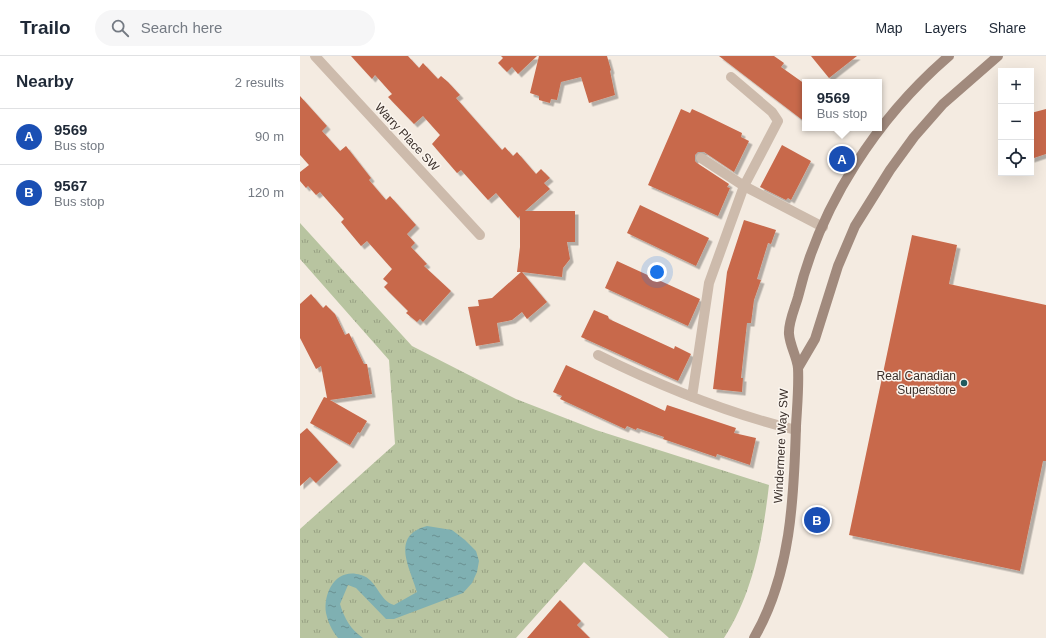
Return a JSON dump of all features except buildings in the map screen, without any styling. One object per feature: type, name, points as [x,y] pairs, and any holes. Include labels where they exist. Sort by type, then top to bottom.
[{"type":"street","name":"Warry Place SW","points":[[315,56],[480,235]]},
{"type":"street","name":"Windermere Way SW","points":[[882,126],[908,94],[950,56]]},
{"type":"street","name":"Windermere Way SW","points":[[798,368],[815,339],[838,266],[855,226],[890,170],[914,138],[944,104],[998,56]]},
{"type":"street","points":[[692,398],[709,283],[744,186],[778,121],[772,112],[731,77]]},
{"type":"street","name":"Windermere Way SW","points":[[754,638],[770,604],[782,567],[794,490],[798,368],[789,334],[803,273],[823,227],[848,177],[879,131]]},
{"type":"street","points":[[701,158],[744,186],[823,227]]},
{"type":"street","points":[[598,355],[639,376],[692,398],[747,417],[796,430]]},
{"type":"green space","points":[[300,223],[412,346],[516,399],[596,430],[769,485],[764,525],[755,564],[742,603],[724,638],[669,638],[584,562],[516,638],[300,638],[300,529],[395,444],[389,360],[300,259]]},
{"type":"water","points":[[427,526],[452,530],[476,551],[479,561],[477,572],[472,583],[463,593],[394,619],[386,619],[356,588],[348,585],[340,604],[348,623],[363,638],[338,638],[330,626],[326,613],[327,597],[329,589],[333,583],[345,574],[352,573],[361,575],[371,581],[385,599],[394,605],[417,592],[407,563],[406,545],[409,537],[416,531]]},
{"type":"place","name":"9569","points":[[842,159]]},
{"type":"place","name":"Real Canadian Superstore","points":[[964,383]]},
{"type":"place","name":"9567","points":[[817,520]]}]
